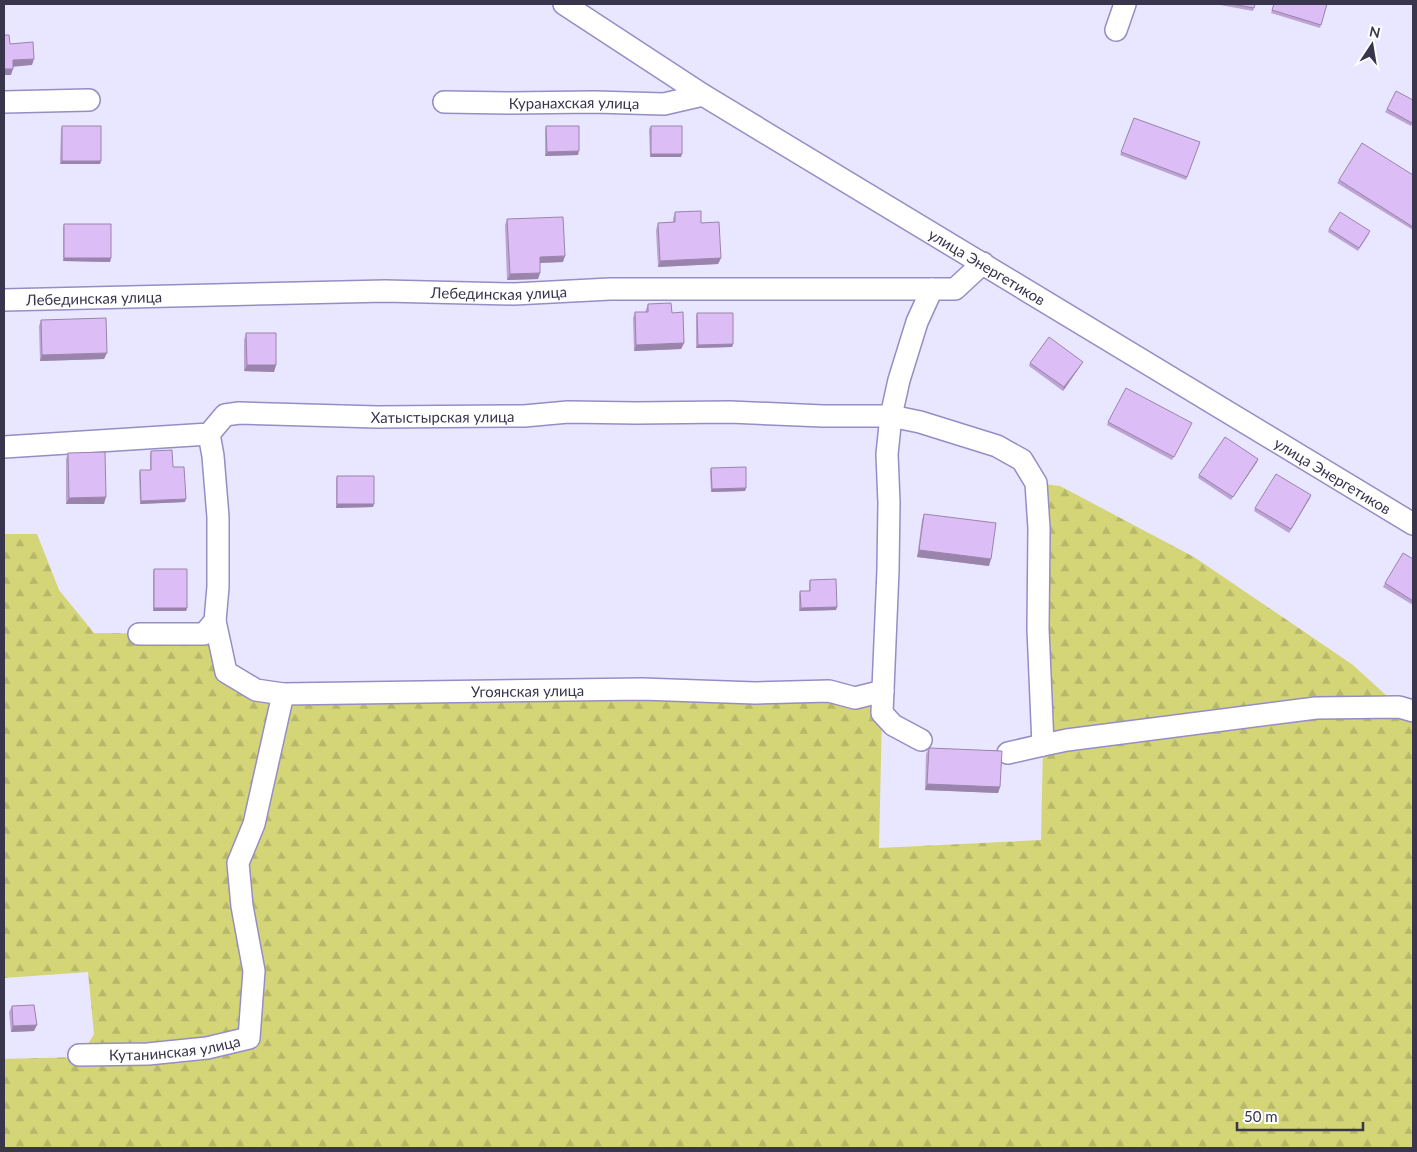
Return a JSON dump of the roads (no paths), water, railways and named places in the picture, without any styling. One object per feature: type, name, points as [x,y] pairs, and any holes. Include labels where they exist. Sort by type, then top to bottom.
[{"type":"street","name":"улица Энергетиков","points":[[564,4],[703,95],[1413,524]]},
{"type":"street","points":[[1116,30],[1125,4]]},
{"type":"street","name":"Куранахская улица","points":[[444,102],[664,104],[703,95]]},
{"type":"street","points":[[4,102],[89,100]]},
{"type":"street","name":"Лебединская улица","points":[[4,300],[385,291],[514,294],[610,289],[932,290],[955,289],[983,263]]},
{"type":"street","points":[[921,740],[893,725],[882,713],[888,570],[889,503],[887,454],[891,416],[899,380],[917,322],[932,290]]},
{"type":"street","name":"Хатыстырская улица","points":[[210,434],[225,414],[239,413],[386,417],[524,416],[568,412],[730,412],[823,416],[891,416],[920,422],[997,446],[1022,460],[1036,483],[1039,528],[1039,694],[1043,745]]},
{"type":"street","points":[[4,447],[210,434]]},
{"type":"street","name":"Угоянская улица","points":[[210,434],[218,517],[218,587],[215,621],[226,672],[256,690],[283,694],[642,689],[754,693],[829,691],[855,698],[883,691]]},
{"type":"street","points":[[139,634],[204,634],[215,621]]},
{"type":"street","name":"Кутанинская улица","points":[[79,1055],[158,1053],[207,1048],[249,1038],[254,971],[242,906],[238,863],[254,824],[283,694]]},
{"type":"street","points":[[1008,753],[1067,740],[1316,708],[1399,707],[1413,710]]}]
